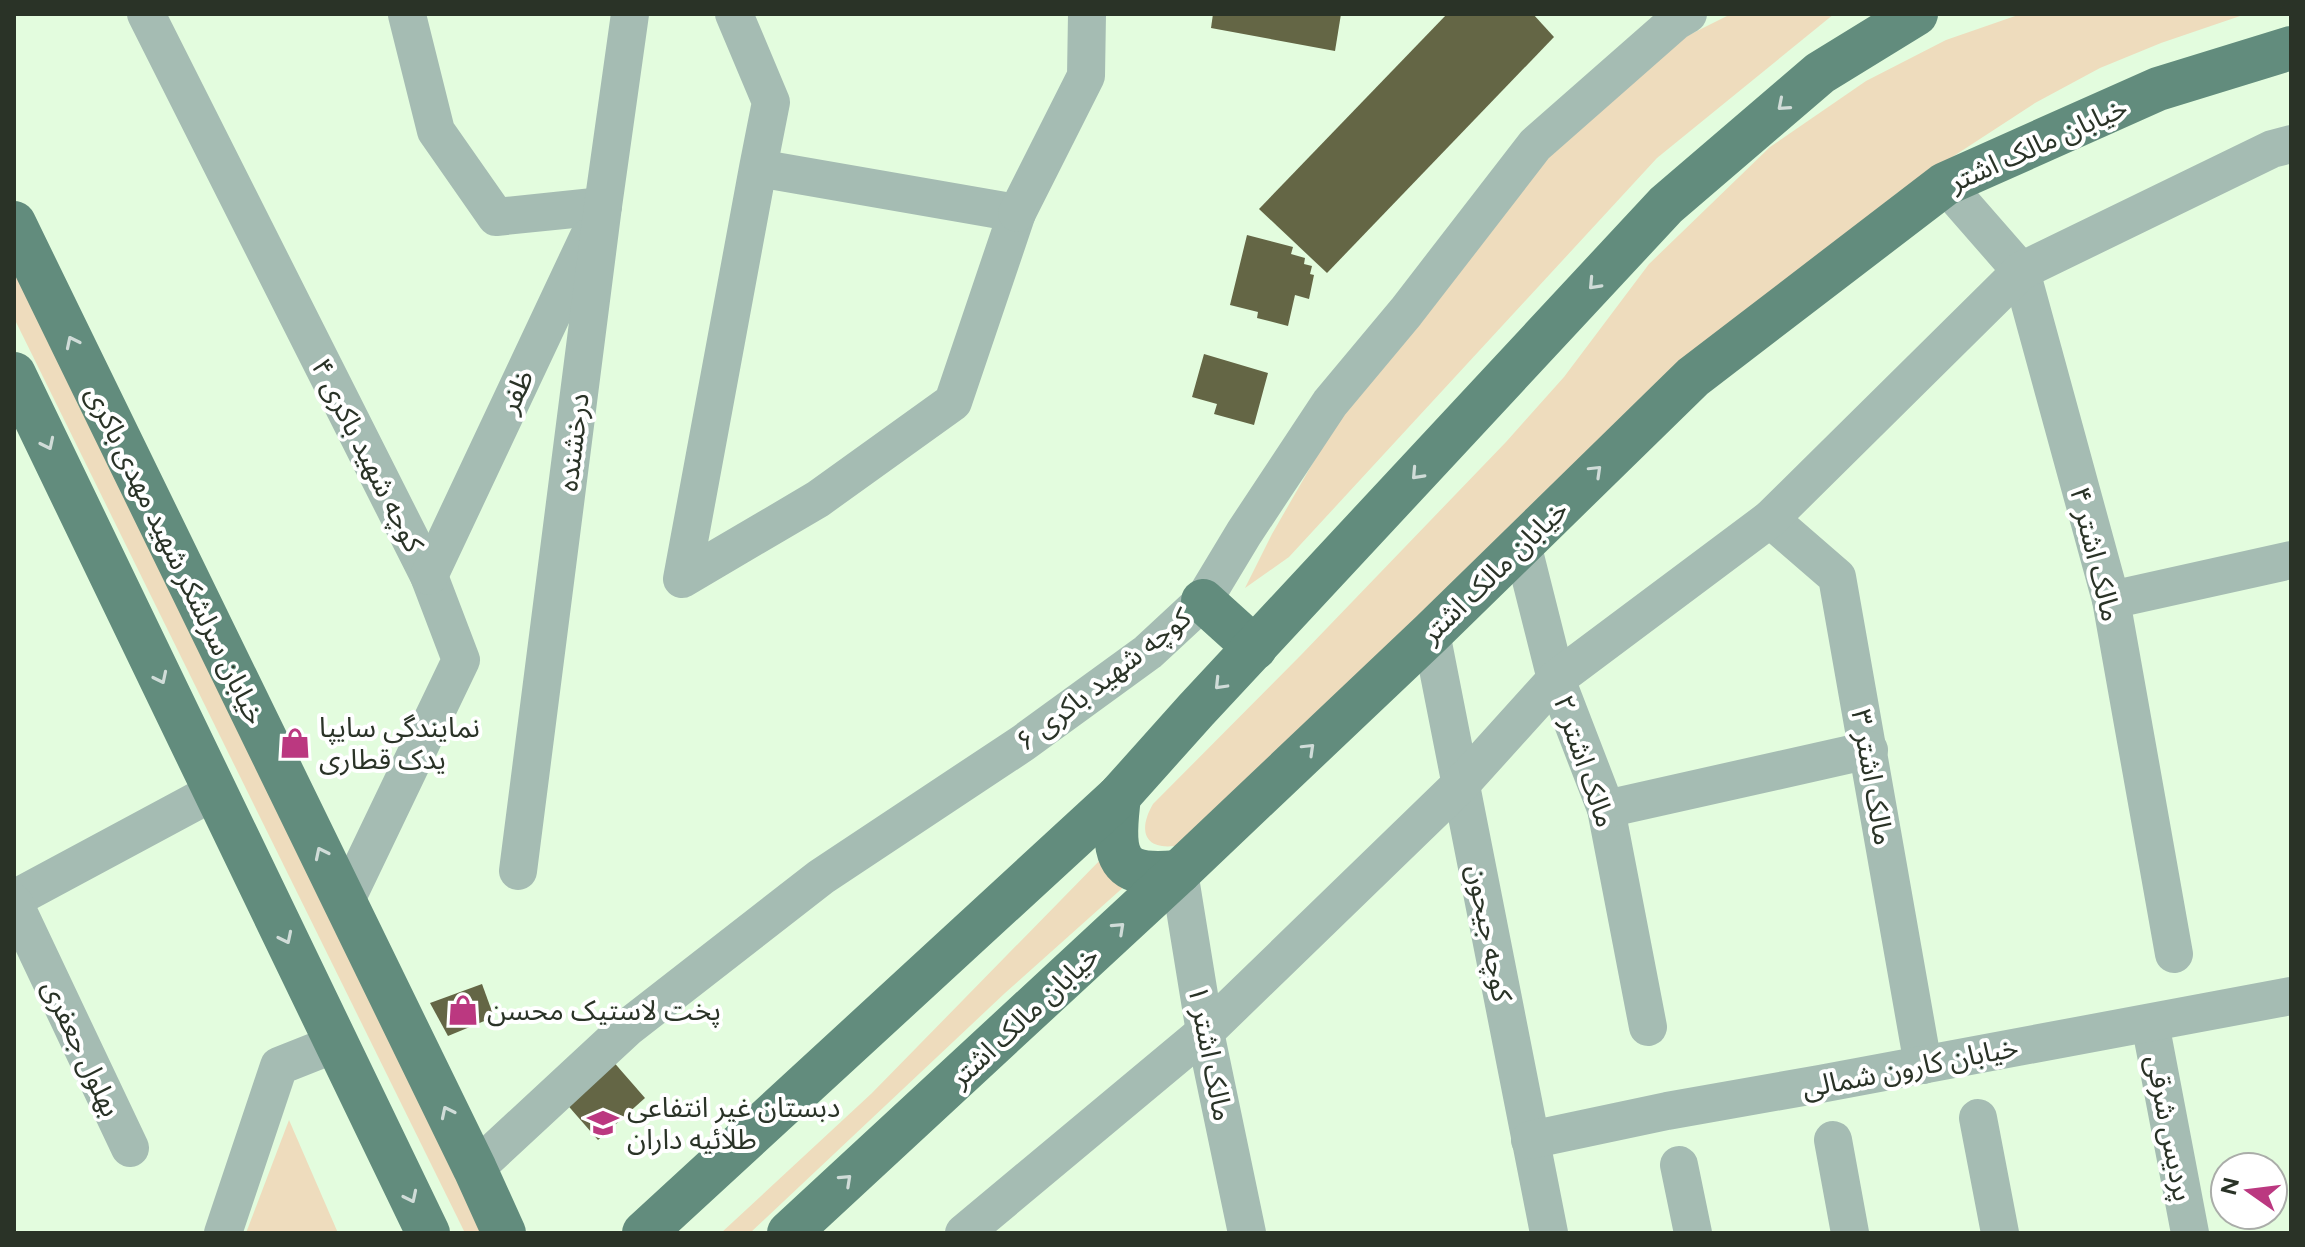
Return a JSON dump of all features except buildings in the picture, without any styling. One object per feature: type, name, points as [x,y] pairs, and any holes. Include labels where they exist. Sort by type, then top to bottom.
[{"type":"main road","points":[[1820,73],[1863,14]]},
{"type":"main road","points":[[644,1233],[1119,796],[1666,205],[1820,73],[1916,14]]},
{"type":"main road","name":"خیابان مالک اشتر","points":[[789,1233],[1179,872],[1431,633],[1693,377],[1945,184],[2158,89],[2291,48]]},
{"type":"main road","name":"خیابان سرلشکر شهید مهدی باکری","points":[[14,223],[504,1233]]},
{"type":"main road","points":[[14,374],[428,1233]]},
{"type":"main road","points":[[1203,601],[1255,648]]},
{"type":"main road","points":[[1119,796],[1116,833],[1118,851],[1124,862],[1133,869],[1152,873],[1179,872]]},
{"type":"street","name":"کوچه شهید باکری ۴","points":[[146,14],[429,576],[461,660],[345,902]]},
{"type":"street","name":"درخشنده","points":[[518,871],[630,14]]},
{"type":"street","points":[[734,14],[771,102],[682,579],[818,499],[953,402],[1017,213],[1086,76],[1087,14]]},
{"type":"street","name":"کوچه شهید باکری ۶","points":[[475,1169],[651,1009],[821,877],[1023,743],[1148,652],[1203,601],[1330,403],[1406,312],[1535,145],[1676,21],[1688,14]]},
{"type":"street","points":[[407,15],[436,131],[496,217],[603,206]]},
{"type":"street","points":[[964,1233],[1205,1032],[1462,783],[1556,679],[1770,519],[2021,271],[2272,149],[2291,144]]},
{"type":"street","points":[[758,168],[1017,213]]},
{"type":"street","name":"مالک اشتر ۴","points":[[1945,184],[2021,271],[2111,600],[2174,954]]},
{"type":"street","name":"ظفر","points":[[429,576],[603,206]]},
{"type":"street","name":"مالک اشتر ۳","points":[[1770,519],[1837,577],[1923,1065]]},
{"type":"street","name":"مالک اشتر ۲","points":[[1522,544],[1556,679],[1606,809],[1648,1027]]},
{"type":"street","points":[[2111,600],[2291,560]]},
{"type":"street","name":"کوچه جیحون","points":[[1431,633],[1549,1233]]},
{"type":"street","points":[[1606,809],[1869,750]]},
{"type":"street","points":[[14,901],[215,791]]},
{"type":"street","name":"مالک اشتر ۱","points":[[1179,872],[1205,1032],[1247,1233]]},
{"type":"street","name":"بهلول جعفری","points":[[14,901],[130,1148]]},
{"type":"street","name":"خیابان کارون شمالی","points":[[1530,1140],[1667,1111],[2291,996]]},
{"type":"street","name":"پردیس شرقی","points":[[2150,1023],[2190,1233]]},
{"type":"street","points":[[223,1233],[279,1066],[337,1043]]},
{"type":"street","points":[[1978,1118],[2000,1233]]},
{"type":"street","points":[[1833,1140],[1850,1233]]},
{"type":"street","points":[[1679,1165],[1693,1233]]},
{"type":"shaded area","points":[[1731,14],[1834,14],[1657,158],[1289,557],[1245,588],[1272,534],[1353,393],[1555,146],[1679,40]]},
{"type":"shaded area","points":[[2021,14],[2246,14],[2100,68],[2035,103],[1897,193],[1410,624],[1175,846],[1150,841],[1145,829],[1153,804],[1506,442],[1564,377],[1649,264],[1770,147],[1866,81],[1946,40]]},
{"type":"shaded area","points":[[14,261],[491,1233],[465,1233],[14,318]]},
{"type":"shaded area","points":[[1105,855],[1127,884],[1005,993],[750,1233],[721,1233],[872,1093]]},
{"type":"shaded area","points":[[289,1120],[338,1233],[246,1233]]},
{"type":"place","name":"نمایندگی سایپا یدک قطاری","points":[[295,743]]},
{"type":"place","name":"پخت لاستیک محسن","points":[[463,1010]]},
{"type":"place","name":"دبستان غیر انتفاعی طلائیه داران","points":[[603,1123]]}]
